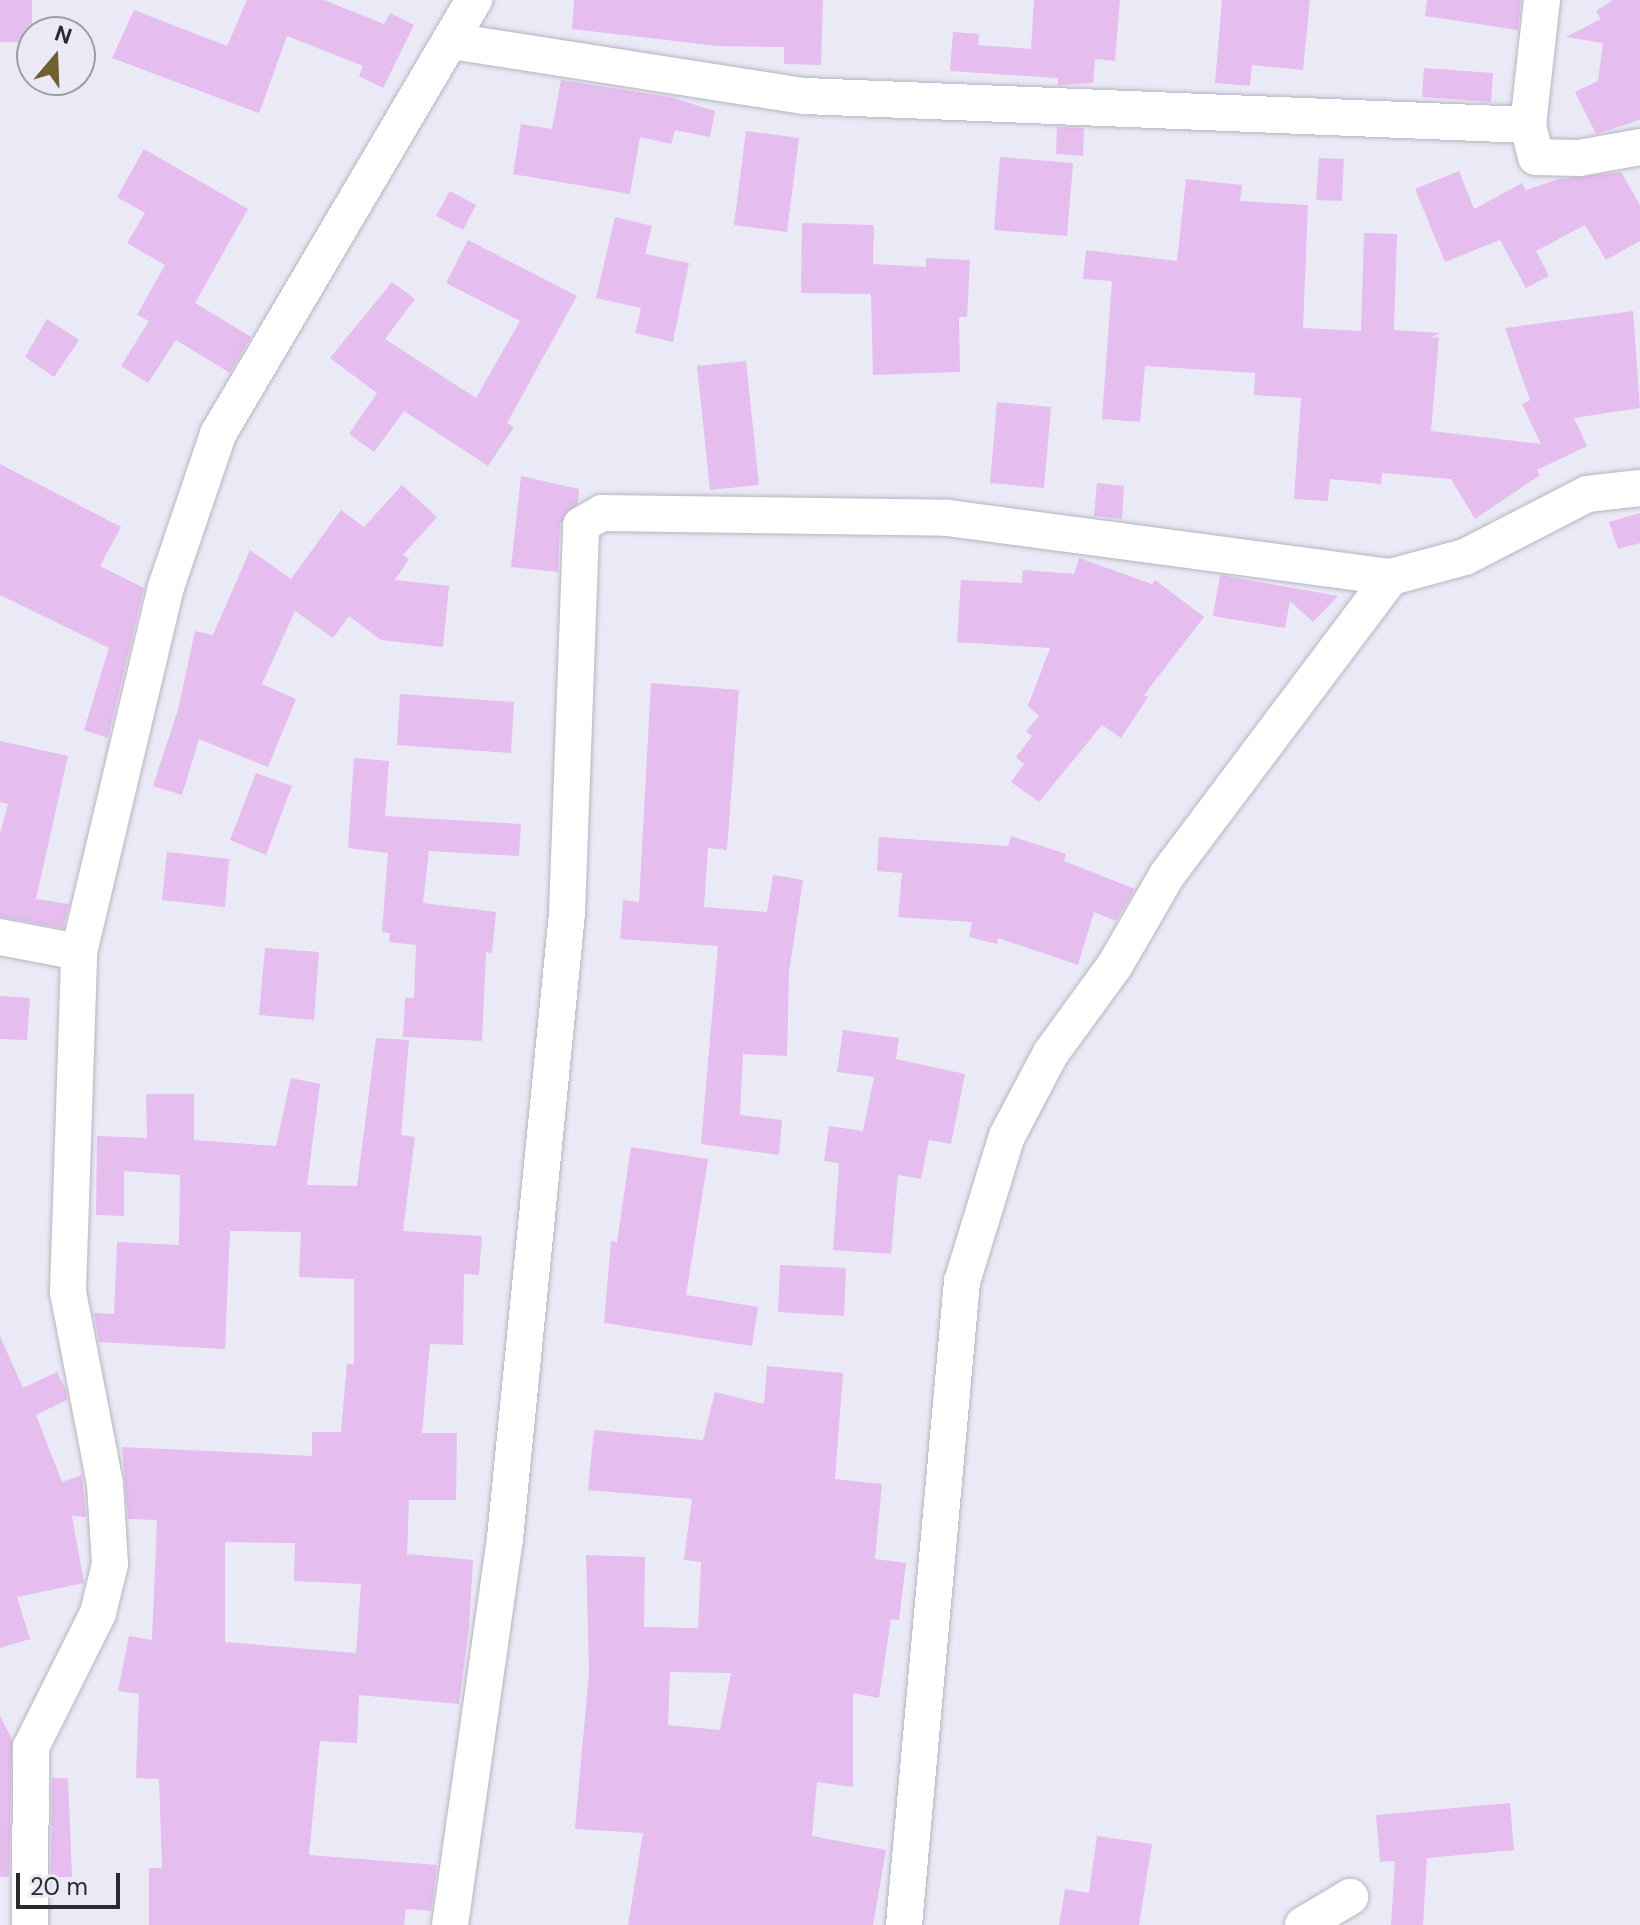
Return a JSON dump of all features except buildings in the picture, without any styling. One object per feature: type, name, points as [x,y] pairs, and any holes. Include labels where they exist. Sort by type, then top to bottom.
[{"type":"street","points":[[30,1925],[31,1747],[98,1613],[110,1564],[105,1484],[68,1291],[79,952],[166,587],[218,434],[474,0]]},
{"type":"street","points":[[1542,0],[1528,125],[1536,157],[1579,158],[1640,147]]},
{"type":"street","points":[[452,41],[805,96],[1528,125]]},
{"type":"street","points":[[450,1925],[505,1538],[567,913],[581,525],[602,513],[948,518],[1391,577],[1465,557],[1587,494],[1640,488]]},
{"type":"street","points":[[904,1925],[962,1282],[1007,1136],[1051,1053],[1115,965],[1167,875],[1391,577]]},
{"type":"street","points":[[0,937],[79,952]]},
{"type":"street","points":[[1303,1925],[1350,1897]]}]
